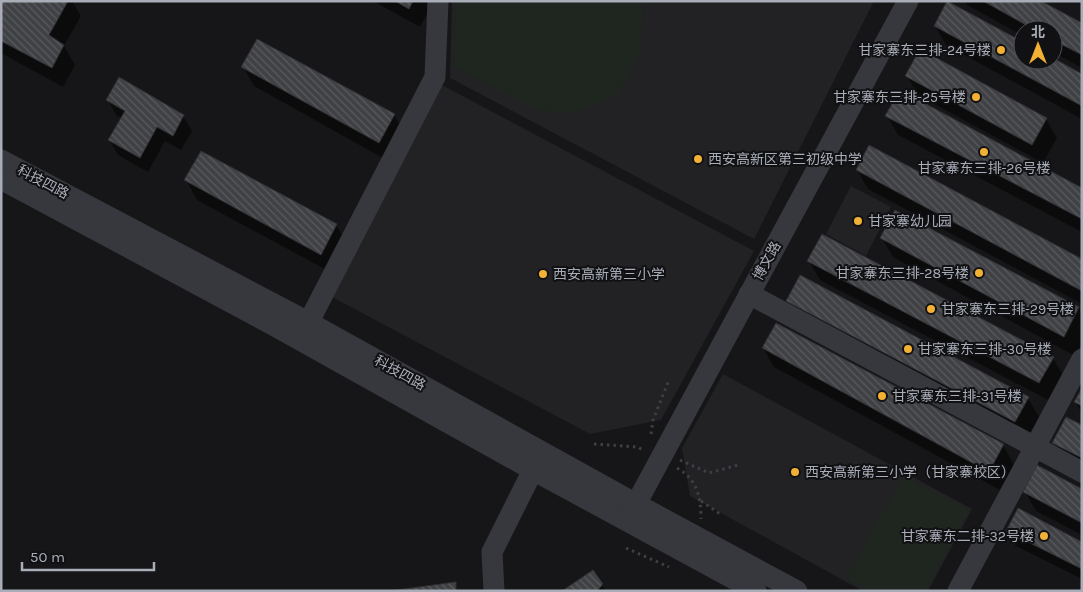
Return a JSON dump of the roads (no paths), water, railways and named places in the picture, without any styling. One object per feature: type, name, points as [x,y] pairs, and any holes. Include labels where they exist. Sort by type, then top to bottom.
[{"type":"street","points":[[304,331],[435,77],[438,1]]},
{"type":"street","name":"博文路","points":[[631,512],[908,1]]},
{"type":"street","name":"科技四路","points":[[1,160],[631,512],[756,591]]},
{"type":"street","name":"科技四路","points":[[1,179],[304,331],[533,470],[631,512],[797,591]]},
{"type":"street","points":[[749,294],[1082,472]]},
{"type":"street","points":[[958,591],[1082,359]]},
{"type":"street","points":[[494,591],[492,552],[533,470]]},
{"type":"place","name":"甘家寨东三排-24号楼","points":[[1001,50]]},
{"type":"place","name":"甘家寨东三排-25号楼","points":[[976,97]]},
{"type":"place","name":"甘家寨东三排-26号楼","points":[[984,152]]},
{"type":"place","name":"西安高新区第三初级中学","points":[[698,159]]},
{"type":"place","name":"甘家寨幼儿园","points":[[858,221]]},
{"type":"place","name":"甘家寨东三排-28号楼","points":[[979,273]]},
{"type":"place","name":"西安高新第三小学","points":[[543,274]]},
{"type":"place","name":"甘家寨东三排-29号楼","points":[[931,309]]},
{"type":"place","name":"甘家寨东三排-30号楼","points":[[908,349]]},
{"type":"place","name":"甘家寨东三排-31号楼","points":[[882,396]]},
{"type":"place","name":"西安高新第三小学（甘家寨校区）","points":[[795,472]]},
{"type":"place","name":"甘家寨东二排-32号楼","points":[[1044,536]]}]
